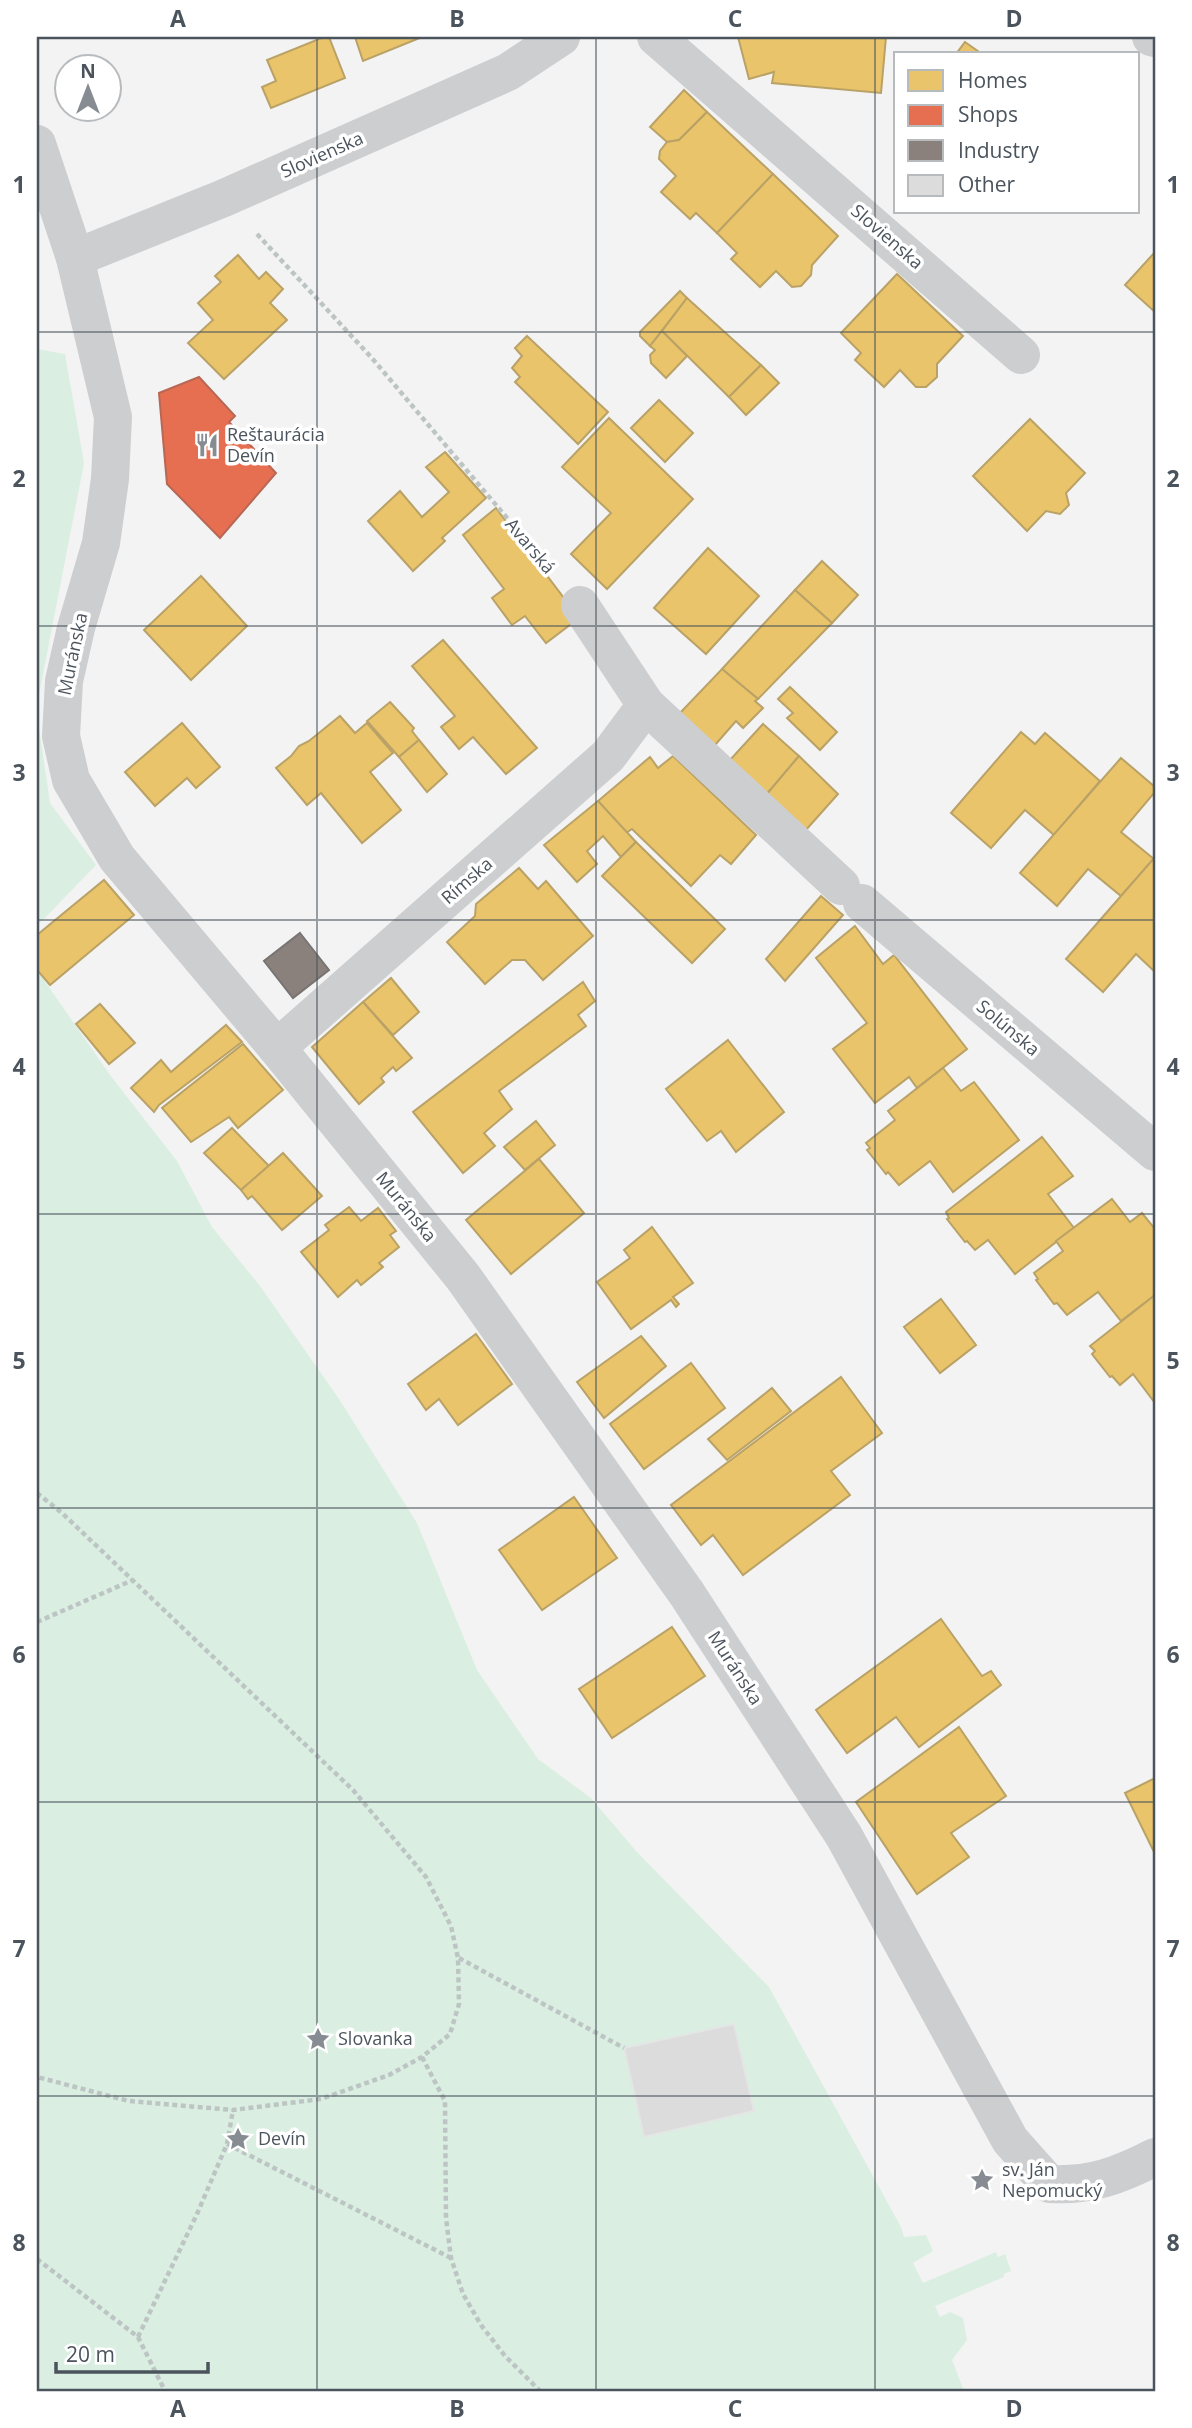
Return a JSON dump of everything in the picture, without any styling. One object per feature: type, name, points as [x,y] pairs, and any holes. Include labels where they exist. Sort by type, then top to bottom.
[{"type":"street","name":"Slovienska","points":[[75,258],[224,198],[508,72],[561,37]]},
{"type":"street","name":"Slovienska","points":[[656,37],[1021,355]]},
{"type":"street","name":"Muránska","points":[[37,144],[75,258],[113,417],[110,479],[101,543],[64,681],[61,736],[71,780],[117,858],[277,1048],[463,1277],[687,1594],[844,1836],[1010,2140],[1049,2183],[1074,2185],[1097,2182],[1155,2157]]},
{"type":"street","points":[[580,605],[646,705]]},
{"type":"street","name":"Rímska","points":[[277,1048],[608,756],[646,705]]},
{"type":"street","name":"Solúnska","points":[[646,705],[851,895],[1155,1152]]},
{"type":"path","name":"Avarská","points":[[224,198],[371,357],[580,605]]},
{"type":"path","points":[[37,1493],[62,1513],[353,1790],[426,1877],[452,1926],[458,1958],[459,2004],[450,2034],[422,2057],[390,2075],[321,2099],[233,2110],[129,2101],[37,2077]]},
{"type":"path","points":[[37,1622],[133,1580]]},
{"type":"path","points":[[458,1958],[624,2049]]},
{"type":"path","points":[[422,2057],[445,2101],[444,2167],[451,2258],[463,2294],[481,2325],[505,2356],[540,2391]]},
{"type":"path","points":[[138,2337],[227,2144],[233,2110]]},
{"type":"path","points":[[227,2144],[451,2258]]},
{"type":"path","points":[[37,2259],[138,2337],[165,2391]]},
{"type":"green space","points":[[37,349],[65,354],[84,463],[37,705]]},
{"type":"green space","points":[[37,714],[50,803],[96,865],[37,926]]},
{"type":"green space","points":[[37,970],[110,1075],[177,1161],[212,1227],[260,1286],[339,1399],[417,1523],[477,1670],[538,1759],[591,1798],[636,1851],[769,1987],[901,2227],[904,2237],[926,2235],[933,2251],[913,2263],[923,2283],[996,2252],[998,2257],[1005,2254],[1011,2271],[1004,2274],[1004,2277],[935,2306],[940,2317],[950,2312],[963,2318],[967,2340],[952,2360],[964,2391],[37,2391]]},
{"type":"building: Homes","points":[[329,37],[345,78],[271,108],[262,87],[276,81],[267,60]]},
{"type":"building: Homes","points":[[355,37],[422,37],[363,61]]},
{"type":"building: Homes","points":[[738,37],[886,37],[881,93],[772,83],[774,72],[749,79]]},
{"type":"building: Homes","points":[[965,42],[979,52],[958,52]]},
{"type":"building: Homes","points":[[684,90],[707,112],[679,140],[667,142],[650,127]]},
{"type":"building: Homes","points":[[707,112],[773,174],[717,233],[696,213],[690,219],[661,192],[676,176],[659,159],[660,151],[667,142],[679,140]]},
{"type":"building: Homes","points":[[773,174],[838,236],[812,265],[811,275],[801,286],[792,287],[776,271],[760,287],[731,259],[737,253],[717,233]]},
{"type":"building: Homes","points":[[1155,252],[1155,312],[1125,285]]},
{"type":"building: Homes","points":[[238,255],[259,279],[266,272],[283,289],[270,303],[287,320],[224,379],[188,343],[213,320],[198,303],[221,282],[215,276]]},
{"type":"building: Homes","points":[[897,274],[963,336],[937,364],[937,377],[926,387],[916,387],[900,370],[884,387],[855,360],[861,353],[841,333]]},
{"type":"building: Homes","points":[[680,291],[687,298],[650,346],[640,336],[640,332]]},
{"type":"building: Homes","points":[[687,298],[761,365],[729,397],[662,331]]},
{"type":"building: Homes","points":[[662,331],[687,356],[666,378],[651,363],[650,355],[655,350],[650,346]]},
{"type":"building: Homes","points":[[527,336],[608,412],[578,444],[515,382],[520,377],[512,368],[522,356],[515,348]]},
{"type":"building: Homes","points":[[761,365],[779,383],[746,415],[729,397]]},
{"type":"building: Homes","points":[[659,400],[693,433],[665,462],[631,428]]},
{"type":"building: Homes","points":[[609,418],[693,499],[607,589],[571,554],[611,513],[562,467]]},
{"type":"building: Homes","points":[[1030,419],[1085,473],[1066,493],[1069,505],[1060,514],[1046,511],[1027,531],[973,476]]},
{"type":"building: Homes","points":[[445,452],[486,498],[442,538],[445,541],[413,571],[368,521],[400,491],[422,517],[449,492],[426,467]]},
{"type":"building: Homes","points":[[496,508],[579,618],[546,643],[525,616],[512,625],[492,598],[504,589],[463,535]]},
{"type":"building: Homes","points":[[708,548],[759,596],[706,654],[654,608]]},
{"type":"building: Homes","points":[[822,561],[858,595],[832,623],[795,590]]},
{"type":"building: Homes","points":[[201,576],[247,626],[191,680],[144,630]]},
{"type":"building: Homes","points":[[795,590],[832,623],[758,699],[722,669]]},
{"type":"building: Homes","points":[[443,640],[537,748],[506,774],[473,737],[459,749],[441,727],[455,716],[412,666]]},
{"type":"building: Homes","points":[[722,669],[758,699],[755,701],[763,708],[743,728],[736,721],[715,745],[680,713]]},
{"type":"building: Homes","points":[[790,687],[837,732],[820,750],[787,718],[793,713],[778,699]]},
{"type":"building: Homes","points":[[390,702],[414,728],[412,731],[419,740],[399,757],[367,721]]},
{"type":"building: Homes","points":[[340,716],[355,733],[367,723],[393,753],[370,772],[401,810],[362,843],[321,793],[307,805],[276,768],[299,746]]},
{"type":"building: Homes","points":[[182,723],[220,767],[196,788],[187,778],[155,806],[125,772]]},
{"type":"building: Homes","points":[[763,724],[799,756],[766,795],[730,760]]},
{"type":"building: Homes","points":[[1021,732],[1035,744],[1045,733],[1100,781],[1054,835],[1025,810],[991,848],[951,813]]},
{"type":"building: Homes","points":[[419,740],[447,774],[427,792],[399,757]]},
{"type":"building: Homes","points":[[673,756],[756,835],[731,864],[720,855],[691,886],[632,829],[626,833],[598,801],[650,757],[658,768]]},
{"type":"building: Homes","points":[[799,756],[838,794],[805,831],[766,795]]},
{"type":"building: Homes","points":[[1121,758],[1155,787],[1155,792],[1121,832],[1154,859],[1121,896],[1088,869],[1057,906],[1020,873]]},
{"type":"building: Homes","points":[[598,801],[636,842],[621,857],[603,836],[587,851],[597,864],[577,882],[544,845]]},
{"type":"building: Homes","points":[[636,842],[725,929],[692,963],[602,876]]},
{"type":"building: Homes","points":[[1155,857],[1155,972],[1136,954],[1103,992],[1066,959]]},
{"type":"building: Homes","points":[[519,868],[538,889],[546,881],[593,936],[543,980],[525,960],[512,960],[485,984],[447,942],[475,916],[476,904]]},
{"type":"building: Homes","points":[[104,880],[134,915],[50,985],[37,970],[37,935]]},
{"type":"building: Homes","points":[[821,896],[843,915],[785,981],[766,959]]},
{"type":"building: Homes","points":[[855,926],[883,964],[894,955],[967,1049],[917,1088],[909,1077],[875,1103],[833,1049],[867,1023],[816,958]]},
{"type":"building: Homes","points":[[391,978],[419,1012],[393,1035],[363,1002]]},
{"type":"building: Homes","points":[[583,982],[595,1001],[578,1015],[586,1026],[499,1091],[512,1109],[484,1133],[495,1146],[463,1173],[413,1112]]},
{"type":"building: Homes","points":[[363,1002],[412,1058],[396,1071],[393,1067],[381,1078],[384,1082],[359,1104],[312,1047]]},
{"type":"building: Homes","points":[[100,1004],[135,1043],[109,1064],[76,1024]]},
{"type":"building: Homes","points":[[226,1025],[242,1042],[159,1105],[154,1112],[131,1088],[161,1060],[171,1072]]},
{"type":"building: Homes","points":[[728,1040],[784,1112],[736,1152],[721,1131],[707,1141],[666,1089]]},
{"type":"building: Homes","points":[[243,1044],[283,1090],[238,1128],[229,1117],[191,1142],[162,1108]]},
{"type":"building: Homes","points":[[943,1068],[961,1091],[974,1082],[1019,1140],[953,1192],[930,1161],[899,1185],[888,1172],[886,1174],[867,1150],[870,1148],[866,1143],[895,1120],[888,1111]]},
{"type":"building: Homes","points":[[536,1121],[555,1145],[525,1170],[504,1147]]},
{"type":"building: Homes","points":[[232,1128],[269,1166],[241,1190],[204,1153]]},
{"type":"building: Homes","points":[[1042,1137],[1073,1176],[1048,1194],[1074,1228],[1015,1274],[988,1240],[975,1250],[965,1242],[947,1219],[949,1218],[946,1212]]},
{"type":"building: Homes","points":[[283,1153],[322,1196],[282,1230],[252,1196],[248,1199],[241,1190]]},
{"type":"building: Homes","points":[[539,1159],[584,1213],[511,1274],[466,1220]]},
{"type":"building: Homes","points":[[1112,1199],[1130,1222],[1142,1213],[1155,1229],[1155,1295],[1121,1321],[1098,1292],[1067,1315],[1057,1303],[1054,1304],[1036,1280],[1038,1279],[1034,1273],[1063,1251],[1056,1241]]},
{"type":"building: Homes","points":[[349,1207],[361,1221],[378,1208],[396,1231],[390,1235],[399,1247],[379,1263],[383,1267],[361,1285],[357,1280],[338,1297],[301,1252],[329,1230],[325,1225]]},
{"type":"building: Homes","points":[[652,1227],[693,1283],[673,1297],[679,1304],[676,1307],[671,1300],[631,1329],[597,1282],[630,1258],[624,1250]]},
{"type":"building: Homes","points":[[1155,1295],[1155,1403],[1133,1374],[1120,1385],[1110,1377],[1092,1354],[1095,1351],[1090,1346]]},
{"type":"building: Homes","points":[[941,1299],[976,1345],[940,1373],[904,1327]]},
{"type":"building: Homes","points":[[476,1334],[512,1384],[458,1425],[439,1399],[426,1410],[408,1384]]},
{"type":"building: Homes","points":[[641,1336],[666,1366],[604,1418],[577,1382]]},
{"type":"building: Homes","points":[[691,1363],[725,1408],[644,1469],[610,1424]]},
{"type":"building: Homes","points":[[841,1377],[882,1433],[831,1471],[850,1495],[743,1575],[713,1535],[701,1545],[671,1505]]},
{"type":"building: Homes","points":[[772,1388],[791,1411],[727,1460],[708,1439]]},
{"type":"building: Homes","points":[[574,1497],[617,1558],[542,1610],[499,1550]]},
{"type":"building: Homes","points":[[941,1619],[982,1676],[991,1671],[1001,1685],[919,1747],[896,1717],[847,1753],[816,1710]]},
{"type":"building: Homes","points":[[672,1627],[705,1676],[612,1738],[579,1689]]},
{"type":"building: Homes","points":[[959,1727],[1006,1796],[951,1833],[969,1857],[917,1894],[856,1802]]},
{"type":"building: Homes","points":[[1155,1778],[1155,1854],[1125,1793]]},
{"type":"building: Shops","name":"Reštaurácia Devín","points":[[199,377],[235,416],[229,422],[276,473],[220,538],[167,484],[159,393]]},
{"type":"building: Industry","points":[[300,933],[329,970],[293,998],[264,961]]},
{"type":"building: Other","points":[[734,2024],[754,2111],[644,2137],[624,2048]]},
{"type":"place","name":"Reštaurácia Devín","points":[[207,445]]},
{"type":"place","name":"Slovanka","points":[[318,2039]]},
{"type":"place","name":"Devín","points":[[238,2139]]},
{"type":"place","name":"sv. Ján Nepomucký","points":[[982,2180]]}]
